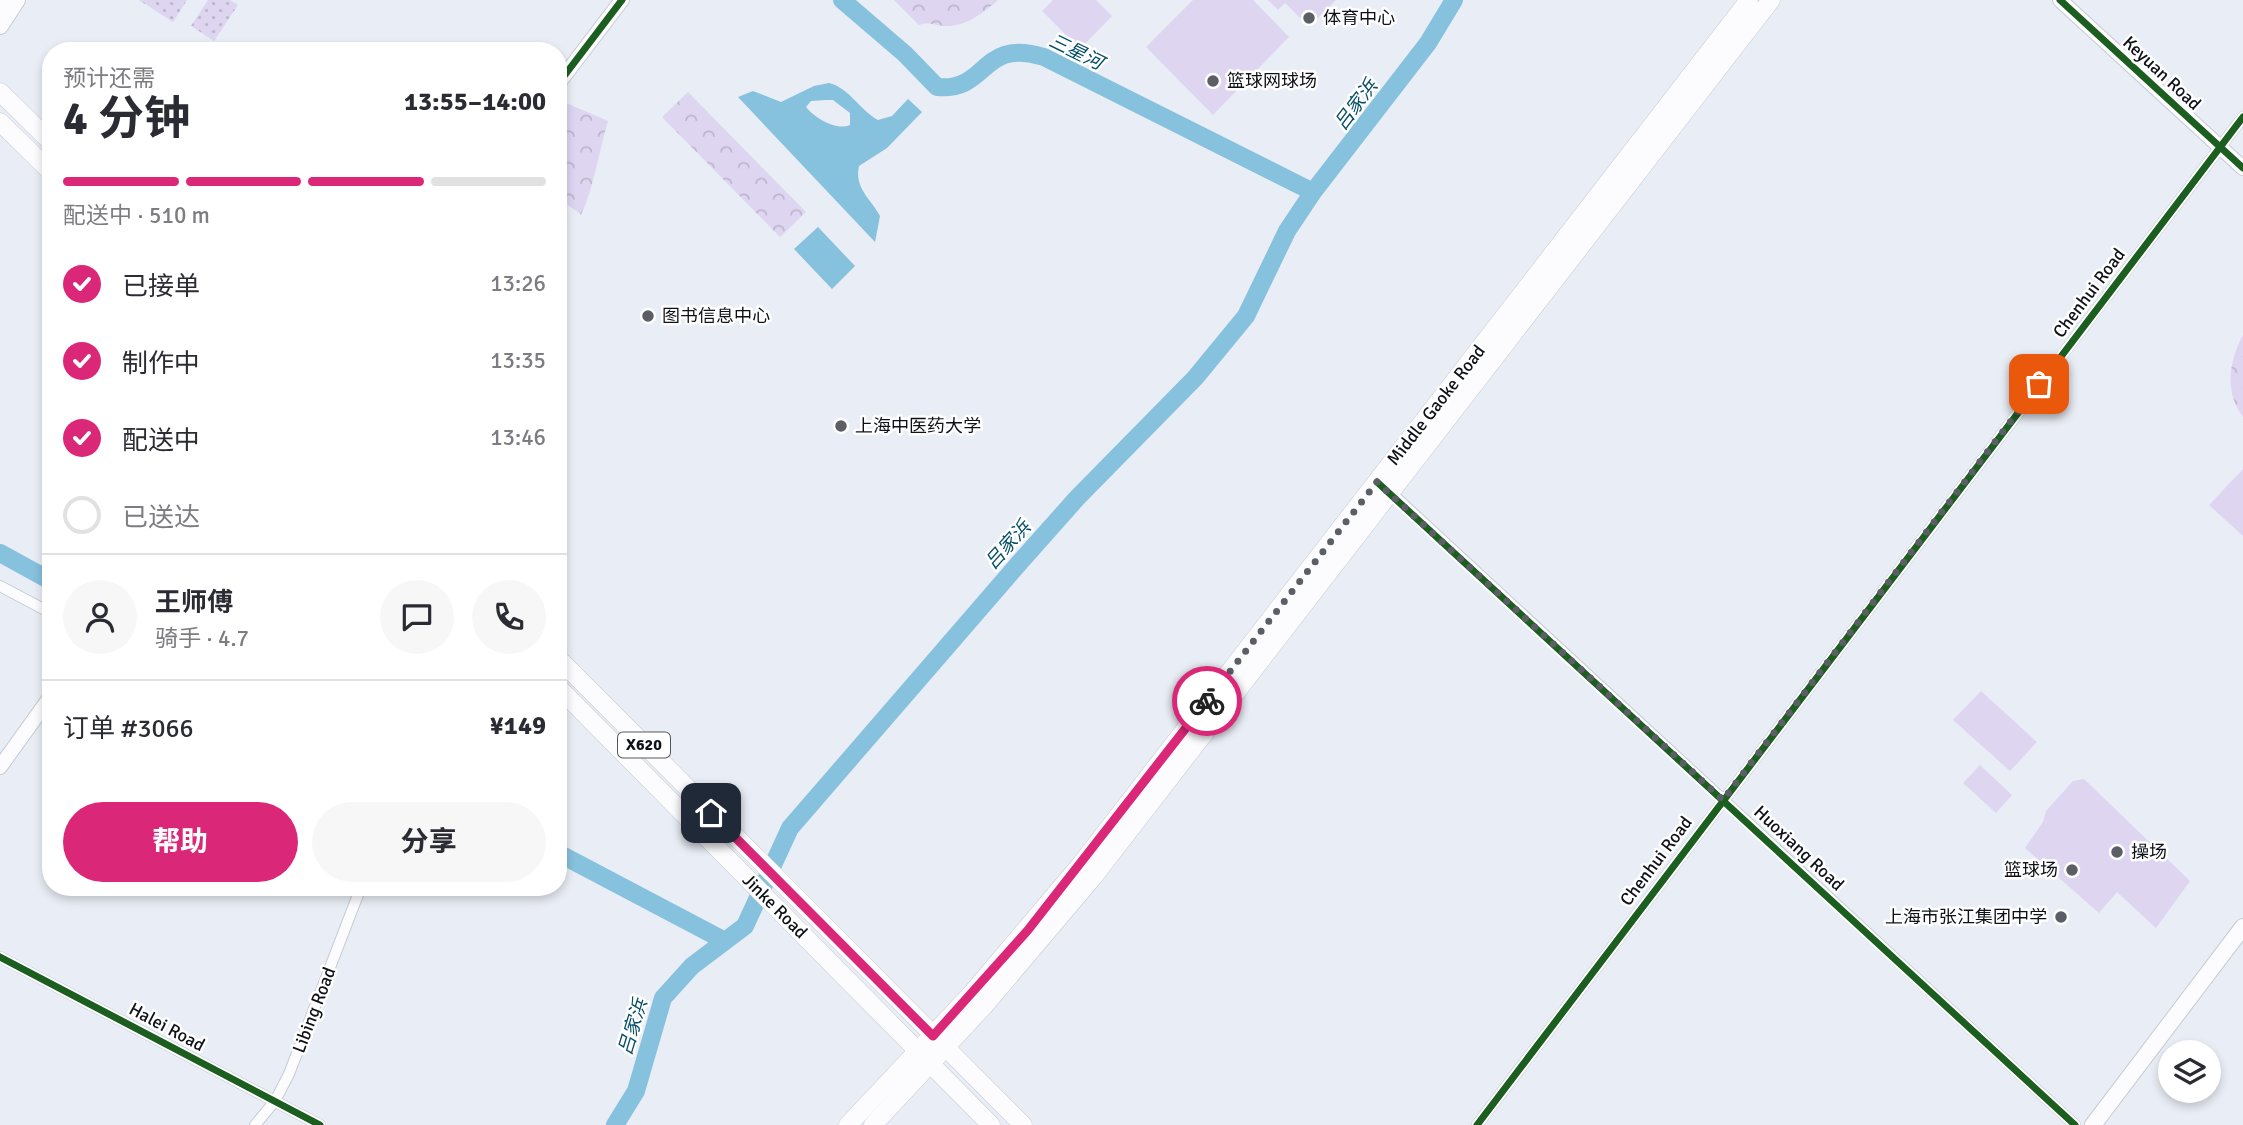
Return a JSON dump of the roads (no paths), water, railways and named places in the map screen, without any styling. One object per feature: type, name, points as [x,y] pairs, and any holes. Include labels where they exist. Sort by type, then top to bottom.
[{"type":"main road","points":[[0,26],[17,0]]},
{"type":"main road","name":"Middle Gaoke Road","points":[[1384,487],[1749,0]]},
{"type":"main road","name":"Middle Gaoke Road","points":[[873,1125],[1771,0]]},
{"type":"main road","points":[[0,92],[42,133]]},
{"type":"main road","points":[[0,122],[42,163]]},
{"type":"main road","name":"Jinke Road","points":[[567,667],[1023,1125]]},
{"type":"main road","name":"Jinke Road","points":[[567,696],[991,1125]]},
{"type":"main road","points":[[2093,1125],[2243,927]]},
{"type":"main road","points":[[2107,1125],[2243,945]]},
{"type":"main road","name":"Middle Gaoke Road","points":[[848,1125],[925,1058]]},
{"type":"street","points":[[567,59],[613,0]]},
{"type":"street","points":[[567,72],[622,0]]},
{"type":"street","name":"Keyuan Road","points":[[2060,0],[2243,168]]},
{"type":"street","name":"Chenhui Road","points":[[1477,1125],[2243,117]]},
{"type":"street","name":"Huoxiang Road","points":[[1384,487],[2075,1125]]},
{"type":"street","points":[[0,586],[42,608]]},
{"type":"street","points":[[0,767],[42,709]]},
{"type":"street","points":[[0,778],[42,720]]},
{"type":"street","name":"Libing Road","points":[[255,1125],[275,1101],[289,1074],[358,896]]},
{"type":"street","name":"Halei Road","points":[[0,957],[320,1125]]},
{"type":"water","points":[[829,83],[836,85],[878,120],[892,116],[908,99],[922,112],[887,148],[859,166],[861,187],[880,216],[875,242],[738,97],[753,91],[781,102],[814,86]],"holes":[[[833,100],[850,113],[850,125],[838,126],[826,122],[806,107],[811,101]]]},
{"type":"water","points":[[818,227],[855,266],[832,289],[794,249]]},
{"type":"waterway","name":"三星河","points":[[842,0],[905,54],[937,87],[967,82],[996,59],[1008,54],[1023,53],[1044,57],[1313,192]]},
{"type":"waterway","name":"吕家浜","points":[[615,1125],[636,1091],[663,998],[692,966],[745,926],[790,828],[1077,498],[1195,378],[1246,316],[1287,231],[1313,192],[1428,43],[1454,0]]},
{"type":"waterway","points":[[0,553],[42,576]]},
{"type":"waterway","points":[[567,858],[725,941]]},
{"type":"place","name":"体育中心","points":[[1309,18]]},
{"type":"place","name":"篮球网球场","points":[[1213,81]]},
{"type":"place","name":"图书信息中心","points":[[648,316]]},
{"type":"place","name":"上海中医药大学","points":[[841,426]]},
{"type":"place","name":"操场","points":[[2117,852]]},
{"type":"place","name":"篮球场","points":[[2072,870]]},
{"type":"place","name":"上海市张江集团中学","points":[[2061,917]]}]
